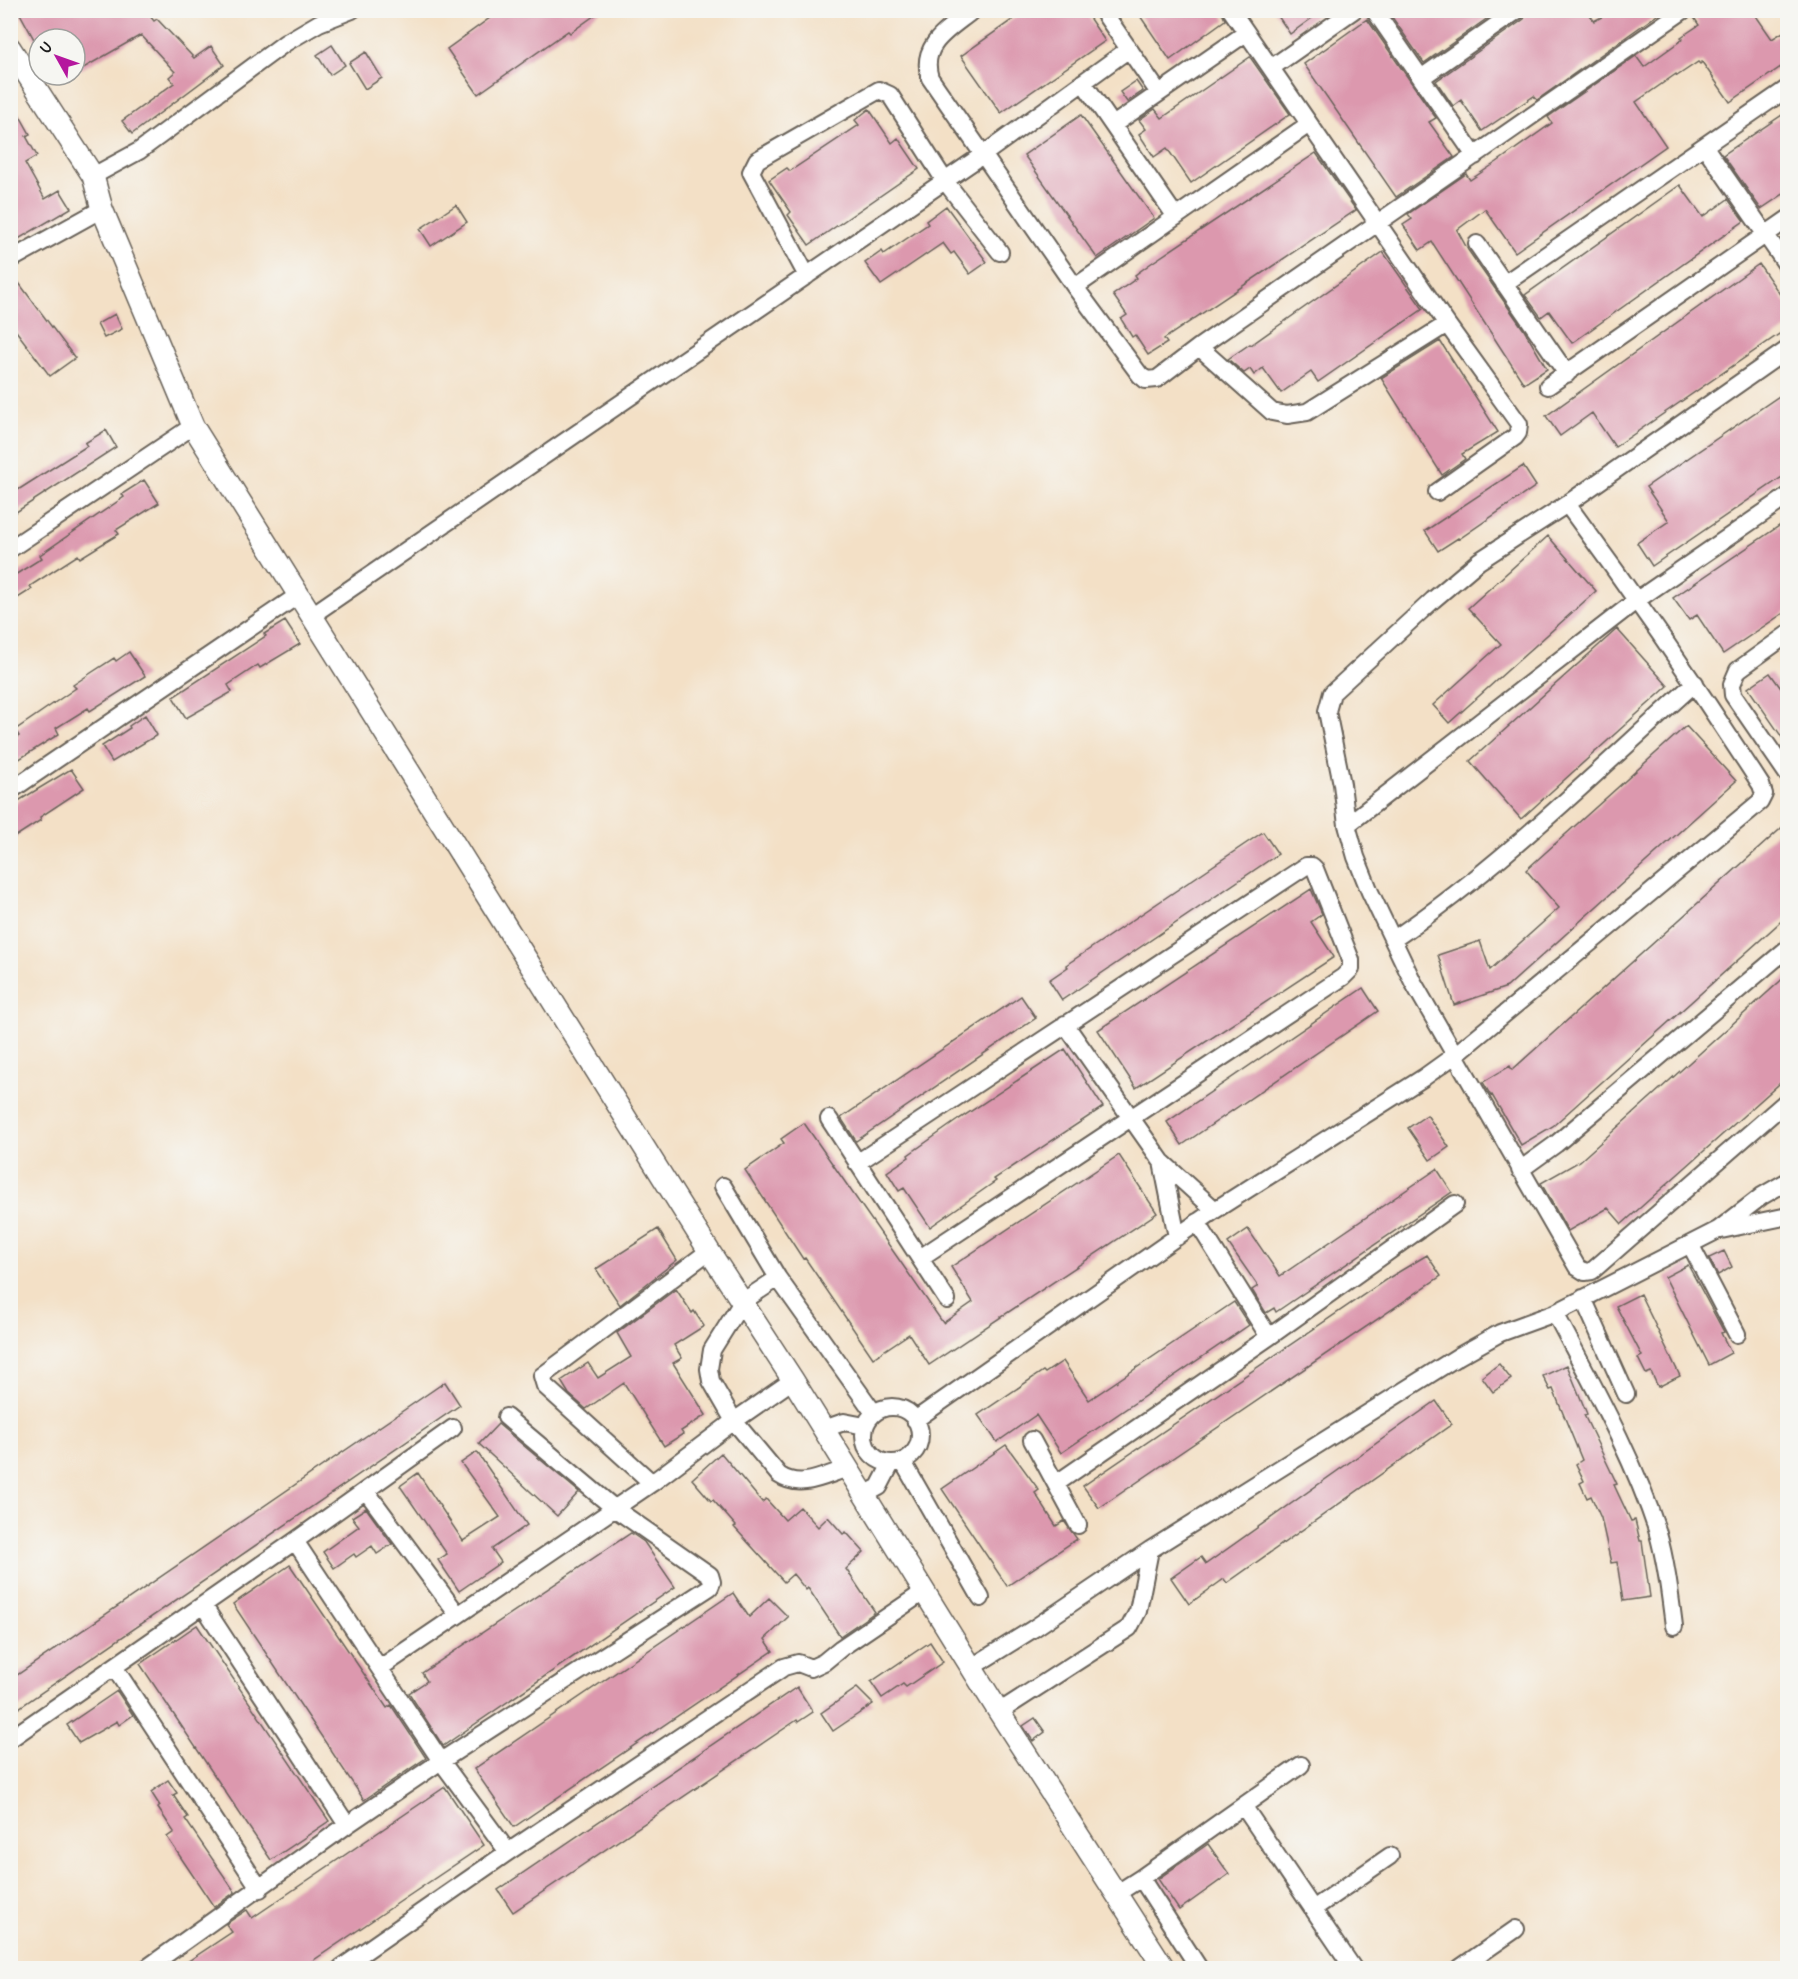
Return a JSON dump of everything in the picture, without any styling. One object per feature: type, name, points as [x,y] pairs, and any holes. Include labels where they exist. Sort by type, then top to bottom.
[{"type":"street","points":[[93,176],[139,151],[184,120],[285,43],[319,23],[352,10]]},
{"type":"street","points":[[973,10],[935,41],[926,65],[930,78],[979,157],[1140,375],[1146,380],[1156,379],[1684,10]]},
{"type":"street","points":[[1102,10],[1159,93]]},
{"type":"street","points":[[1231,10],[1447,324],[1519,424],[1515,437],[1437,492]]},
{"type":"street","points":[[1271,68],[1354,10]]},
{"type":"street","points":[[1374,10],[1474,156]]},
{"type":"street","points":[[1421,78],[1518,10]]},
{"type":"street","points":[[1113,125],[1246,33]]},
{"type":"street","points":[[10,48],[93,176],[102,209],[193,426],[709,1251],[794,1380],[999,1712],[1164,1968]]},
{"type":"street","points":[[312,615],[950,178],[1129,49]]},
{"type":"street","points":[[1083,82],[1176,217]]},
{"type":"street","points":[[1504,284],[1788,88]]},
{"type":"street","points":[[807,276],[751,172],[757,160],[879,90],[890,95],[1000,252]]},
{"type":"street","points":[[1075,286],[1309,124]]},
{"type":"street","points":[[1705,147],[1788,267]]},
{"type":"street","points":[[10,260],[102,209]]},
{"type":"street","points":[[1548,386],[1788,219]]},
{"type":"street","points":[[1477,244],[1567,374]]},
{"type":"street","points":[[1199,347],[1272,412],[1287,415],[1307,412],[1447,324]]},
{"type":"street","points":[[1788,349],[1567,504],[1479,561],[1332,693],[1327,711],[1342,784],[1347,825],[1356,857],[1370,892],[1394,939],[1448,1060],[1520,1170],[1577,1268],[1585,1272],[1592,1271],[1788,1100]]},
{"type":"street","points":[[10,549],[193,426]]},
{"type":"street","points":[[1347,825],[1637,600],[1788,495]]},
{"type":"street","points":[[915,1420],[1197,1222],[1448,1060],[1760,802],[1764,794],[1761,785],[1695,683],[1567,504]]},
{"type":"street","points":[[10,791],[300,594]]},
{"type":"street","points":[[1788,634],[1738,670],[1732,684],[1733,694],[1788,775]]},
{"type":"street","points":[[1394,939],[1425,918],[1512,847],[1695,683]]},
{"type":"street","points":[[857,1163],[1306,866],[1312,866],[1315,869],[1351,960],[1351,969],[1343,977],[920,1258]]},
{"type":"street","points":[[1520,1170],[1556,1144],[1788,948]]},
{"type":"street","points":[[1065,1024],[1162,1162],[1215,1210]]},
{"type":"street","points":[[829,1119],[947,1300]]},
{"type":"street","points":[[1162,1162],[1177,1238]]},
{"type":"street","points":[[972,1667],[1150,1550],[1460,1356],[1500,1333],[1555,1313],[1718,1230],[1762,1196],[1788,1181]]},
{"type":"street","points":[[723,1186],[778,1278],[869,1420],[864,1439],[868,1452],[878,1461],[897,1463]]},
{"type":"street","points":[[1057,1483],[1269,1337],[1455,1204]]},
{"type":"street","points":[[1718,1230],[1788,1216]]},
{"type":"street","points":[[1197,1222],[1269,1337]]},
{"type":"street","points":[[1690,1244],[1737,1334]]},
{"type":"street","points":[[648,1484],[545,1386],[542,1379],[544,1373],[709,1251]]},
{"type":"street","points":[[778,1278],[742,1302],[712,1350],[711,1381],[734,1421],[779,1475],[785,1479],[793,1482],[806,1482],[848,1467]]},
{"type":"street","points":[[1583,1298],[1626,1394]]},
{"type":"street","points":[[1555,1313],[1623,1445],[1657,1530],[1666,1568],[1674,1626]]},
{"type":"street","points":[[380,1668],[648,1484],[794,1380]]},
{"type":"street","points":[[824,1429],[844,1422],[869,1420],[884,1408],[896,1407],[907,1411],[915,1420],[920,1429],[917,1448],[911,1456],[897,1463],[879,1487],[864,1495]]},
{"type":"street","points":[[147,1968],[441,1761],[710,1587],[712,1582],[710,1575],[620,1503],[506,1417]]},
{"type":"street","points":[[10,1739],[453,1428]]},
{"type":"street","points":[[1032,1440],[1078,1525]]},
{"type":"street","points":[[897,1463],[981,1598]]},
{"type":"street","points":[[366,1491],[458,1615]]},
{"type":"street","points":[[295,1541],[441,1761],[508,1852]]},
{"type":"street","points":[[999,1712],[1129,1628],[1138,1611],[1150,1550]]},
{"type":"street","points":[[341,1968],[508,1852],[784,1667],[798,1663],[811,1668],[824,1662],[841,1647],[925,1591]]},
{"type":"street","points":[[203,1605],[347,1825]]},
{"type":"street","points":[[114,1667],[260,1889]]},
{"type":"street","points":[[1116,1894],[1301,1766]]},
{"type":"street","points":[[1244,1807],[1353,1968]]},
{"type":"street","points":[[1313,1909],[1390,1856]]},
{"type":"street","points":[[1141,1878],[1199,1968]]},
{"type":"street","points":[[1460,1968],[1516,1929]]},
{"type":"building","points":[[18,10],[145,10],[154,21],[157,19],[194,58],[211,46],[224,65],[132,134],[122,121],[174,83],[169,77],[175,72],[141,35],[87,66],[87,27],[27,27]]},
{"type":"building","points":[[501,10],[602,10],[478,94],[447,49]]},
{"type":"building","points":[[1026,10],[1084,10],[1105,41],[1001,113],[961,56]]},
{"type":"building","points":[[1136,10],[1221,10],[1225,20],[1170,60]]},
{"type":"building","points":[[1274,10],[1323,10],[1290,34]]},
{"type":"building","points":[[1387,10],[1499,10],[1424,63]]},
{"type":"building","points":[[1528,10],[1587,10],[1594,21],[1615,10],[1664,10],[1537,100],[1534,96],[1482,131],[1461,100],[1453,106],[1436,81],[1524,19]]},
{"type":"building","points":[[1694,10],[1752,10],[1772,39],[1788,29],[1788,62],[1730,102],[1702,62],[1700,64],[1698,62],[1677,76],[1676,74],[1636,102],[1666,146],[1515,252],[1485,209],[1457,230],[1468,250],[1524,330],[1547,369],[1524,384],[1432,242],[1420,250],[1403,225],[1412,219],[1408,214],[1466,174],[1470,180],[1497,162],[1552,123],[1548,117],[1636,56],[1644,67],[1699,25],[1693,16]]},
{"type":"building","points":[[1367,19],[1436,118],[1429,122],[1454,157],[1396,197],[1304,64]]},
{"type":"building","points":[[332,45],[345,65],[330,75],[317,55]]},
{"type":"building","points":[[366,52],[382,78],[365,89],[349,63]]},
{"type":"building","points":[[1250,57],[1290,114],[1191,183],[1167,148],[1154,157],[1139,134],[1146,129],[1139,120],[1155,109],[1162,118]]},
{"type":"building","points":[[1136,81],[1143,91],[1127,102],[1120,92]]},
{"type":"building","points":[[10,98],[30,134],[26,136],[37,156],[25,163],[45,199],[60,190],[71,208],[10,244]]},
{"type":"building","points":[[869,109],[892,143],[898,138],[919,169],[809,245],[788,215],[791,212],[769,180],[787,168],[790,171],[859,125],[855,120]]},
{"type":"building","points":[[1788,111],[1788,191],[1761,209],[1723,155]]},
{"type":"building","points":[[1081,115],[1154,218],[1097,258],[1024,155]]},
{"type":"building","points":[[1316,153],[1356,210],[1164,339],[1167,343],[1148,355],[1135,335],[1132,337],[1121,319],[1127,315],[1113,295],[1137,278],[1135,275],[1150,264]]},
{"type":"building","points":[[1680,185],[1703,217],[1728,199],[1744,221],[1572,343],[1549,311],[1541,317],[1525,295]]},
{"type":"building","points":[[456,205],[467,222],[431,246],[420,229]]},
{"type":"building","points":[[946,206],[987,262],[970,274],[954,252],[951,254],[943,243],[881,285],[865,263],[882,251],[884,254],[928,224],[926,221]]},
{"type":"building","points":[[1383,252],[1423,309],[1318,382],[1311,372],[1281,393],[1263,368],[1254,375],[1250,369],[1244,373],[1228,359],[1251,345]]},
{"type":"building","points":[[1759,264],[1788,306],[1788,328],[1615,447],[1592,413],[1560,436],[1546,416]]},
{"type":"building","points":[[10,271],[75,358],[50,376],[10,323]]},
{"type":"building","points":[[115,314],[122,329],[104,338],[97,324]]},
{"type":"building","points":[[1440,341],[1498,432],[1462,454],[1465,459],[1442,475],[1381,378]]},
{"type":"building","points":[[1788,390],[1788,473],[1652,566],[1637,543],[1669,521],[1646,487]]},
{"type":"building","points":[[106,430],[116,447],[10,516],[10,495],[87,446],[85,443]]},
{"type":"building","points":[[1523,466],[1536,486],[1438,551],[1425,531]]},
{"type":"building","points":[[144,480],[159,503],[116,530],[119,534],[80,558],[78,555],[30,586],[32,589],[10,603],[10,578],[42,558],[40,555],[124,497],[122,494]]},
{"type":"building","points":[[1788,520],[1788,610],[1723,654],[1697,615],[1689,620],[1673,598]]},
{"type":"building","points":[[1548,536],[1596,591],[1449,723],[1433,705],[1501,644],[1468,608]]},
{"type":"building","points":[[285,621],[300,644],[260,668],[258,665],[228,685],[232,692],[186,718],[173,697]]},
{"type":"building","points":[[1617,629],[1668,686],[1521,819],[1470,761]]},
{"type":"building","points":[[129,652],[145,676],[90,711],[88,708],[56,728],[59,734],[10,765],[10,741],[19,736],[15,730],[76,688],[73,685],[114,658],[116,661]]},
{"type":"building","points":[[1770,673],[1788,698],[1788,746],[1748,688]]},
{"type":"building","points":[[145,715],[157,735],[112,762],[102,746]]},
{"type":"building","points":[[1686,726],[1736,781],[1507,987],[1454,1005],[1438,955],[1480,941],[1490,970],[1559,908],[1526,870]]},
{"type":"building","points":[[71,769],[84,788],[10,840],[10,806]]},
{"type":"building","points":[[1788,822],[1788,915],[1553,1126],[1521,1145],[1483,1082],[1510,1066],[1512,1070]]},
{"type":"building","points":[[1263,832],[1278,854],[1062,1000],[1049,980],[1068,967],[1066,965]]},
{"type":"building","points":[[1311,889],[1322,914],[1311,922],[1334,957],[1136,1088],[1098,1030]]},
{"type":"building","points":[[1788,974],[1788,1076],[1622,1224],[1608,1208],[1568,1231],[1541,1183],[1580,1161]]},
{"type":"building","points":[[1363,988],[1378,1011],[1182,1145],[1167,1122]]},
{"type":"building","points":[[1021,996],[1036,1018],[856,1141],[841,1118]]},
{"type":"building","points":[[1065,1049],[1103,1107],[994,1179],[996,1181],[930,1227],[904,1188],[899,1191],[887,1172],[959,1119]]},
{"type":"building","points":[[1427,1115],[1449,1147],[1430,1160],[1408,1128]]},
{"type":"building","points":[[804,1123],[943,1323],[973,1302],[951,1267],[1119,1155],[1157,1213],[929,1365],[909,1334],[873,1358],[805,1258],[803,1259],[745,1170],[784,1143],[781,1139]]},
{"type":"building","points":[[1437,1169],[1452,1192],[1276,1312],[1274,1308],[1266,1313],[1252,1290],[1258,1286],[1228,1243],[1248,1229],[1280,1276]]},
{"type":"building","points":[[658,1229],[677,1260],[620,1305],[596,1269]]},
{"type":"building","points":[[1724,1251],[1732,1267],[1718,1275],[1709,1258]]},
{"type":"building","points":[[1427,1255],[1441,1276],[1099,1508],[1083,1486],[1387,1279]]},
{"type":"building","points":[[1688,1265],[1724,1332],[1721,1333],[1731,1353],[1709,1365],[1665,1277]]},
{"type":"building","points":[[676,1289],[704,1326],[674,1345],[682,1358],[673,1363],[706,1415],[681,1431],[683,1434],[664,1446],[624,1383],[586,1409],[569,1394],[561,1381],[588,1363],[598,1378],[631,1357],[617,1333]]},
{"type":"building","points":[[1640,1294],[1680,1376],[1658,1387],[1651,1372],[1646,1374],[1638,1358],[1642,1356],[1616,1306]]},
{"type":"building","points":[[1234,1302],[1249,1325],[1061,1453],[1036,1415],[997,1442],[978,1415],[1043,1371],[1045,1373],[1063,1361],[1089,1400]]},
{"type":"building","points":[[1499,1364],[1511,1379],[1493,1392],[1482,1377]]},
{"type":"building","points":[[1567,1365],[1587,1414],[1584,1415],[1617,1484],[1614,1485],[1631,1521],[1635,1520],[1640,1541],[1642,1541],[1650,1597],[1623,1601],[1617,1562],[1611,1563],[1601,1518],[1591,1496],[1587,1498],[1580,1483],[1584,1481],[1576,1464],[1582,1460],[1553,1389],[1550,1390],[1543,1376]]},
{"type":"building","points":[[445,1382],[460,1405],[10,1714],[10,1680]]},
{"type":"building","points":[[1436,1401],[1452,1424],[1227,1583],[1224,1579],[1189,1604],[1171,1578],[1201,1557],[1206,1564]]},
{"type":"building","points":[[498,1424],[579,1492],[557,1516],[479,1444]]},
{"type":"building","points":[[1006,1445],[1039,1490],[1035,1493],[1056,1526],[1064,1521],[1077,1539],[1007,1586],[942,1489]]},
{"type":"building","points":[[477,1452],[527,1525],[492,1549],[501,1562],[459,1591],[438,1560],[447,1554],[400,1486],[418,1473],[463,1541],[500,1517],[461,1463]]},
{"type":"building","points":[[721,1453],[762,1502],[766,1499],[785,1520],[800,1507],[818,1527],[828,1517],[843,1534],[846,1532],[864,1552],[846,1569],[875,1612],[840,1636],[808,1588],[806,1590],[793,1574],[784,1582],[692,1479]]},
{"type":"building","points":[[366,1508],[392,1544],[377,1554],[372,1546],[356,1557],[354,1554],[334,1568],[323,1552],[359,1526],[352,1517]]},
{"type":"building","points":[[631,1533],[644,1542],[675,1587],[443,1746],[409,1693],[427,1681],[422,1673]]},
{"type":"building","points":[[290,1565],[387,1708],[391,1705],[426,1758],[364,1800],[233,1604]]},
{"type":"building","points":[[733,1593],[749,1617],[769,1598],[788,1617],[765,1639],[773,1651],[514,1827],[474,1769]]},
{"type":"building","points":[[197,1625],[329,1821],[271,1860],[140,1664]]},
{"type":"building","points":[[930,1642],[943,1662],[906,1687],[903,1684],[882,1698],[871,1682]]},
{"type":"building","points":[[797,1687],[813,1712],[798,1722],[797,1720],[513,1912],[498,1890]]},
{"type":"building","points":[[857,1688],[873,1704],[833,1731],[821,1713]]},
{"type":"building","points":[[117,1691],[133,1715],[119,1725],[117,1721],[79,1743],[67,1725]]},
{"type":"building","points":[[1035,1718],[1045,1732],[1033,1741],[1023,1726]]},
{"type":"building","points":[[168,1780],[177,1793],[173,1795],[188,1817],[185,1819],[235,1892],[214,1907],[167,1837],[174,1832],[158,1808],[160,1806],[151,1792]]},
{"type":"building","points":[[445,1787],[484,1845],[302,1968],[178,1968],[232,1932],[226,1924],[247,1910],[252,1918]]},
{"type":"building","points":[[1208,1844],[1229,1874],[1179,1910],[1158,1879]]}]
